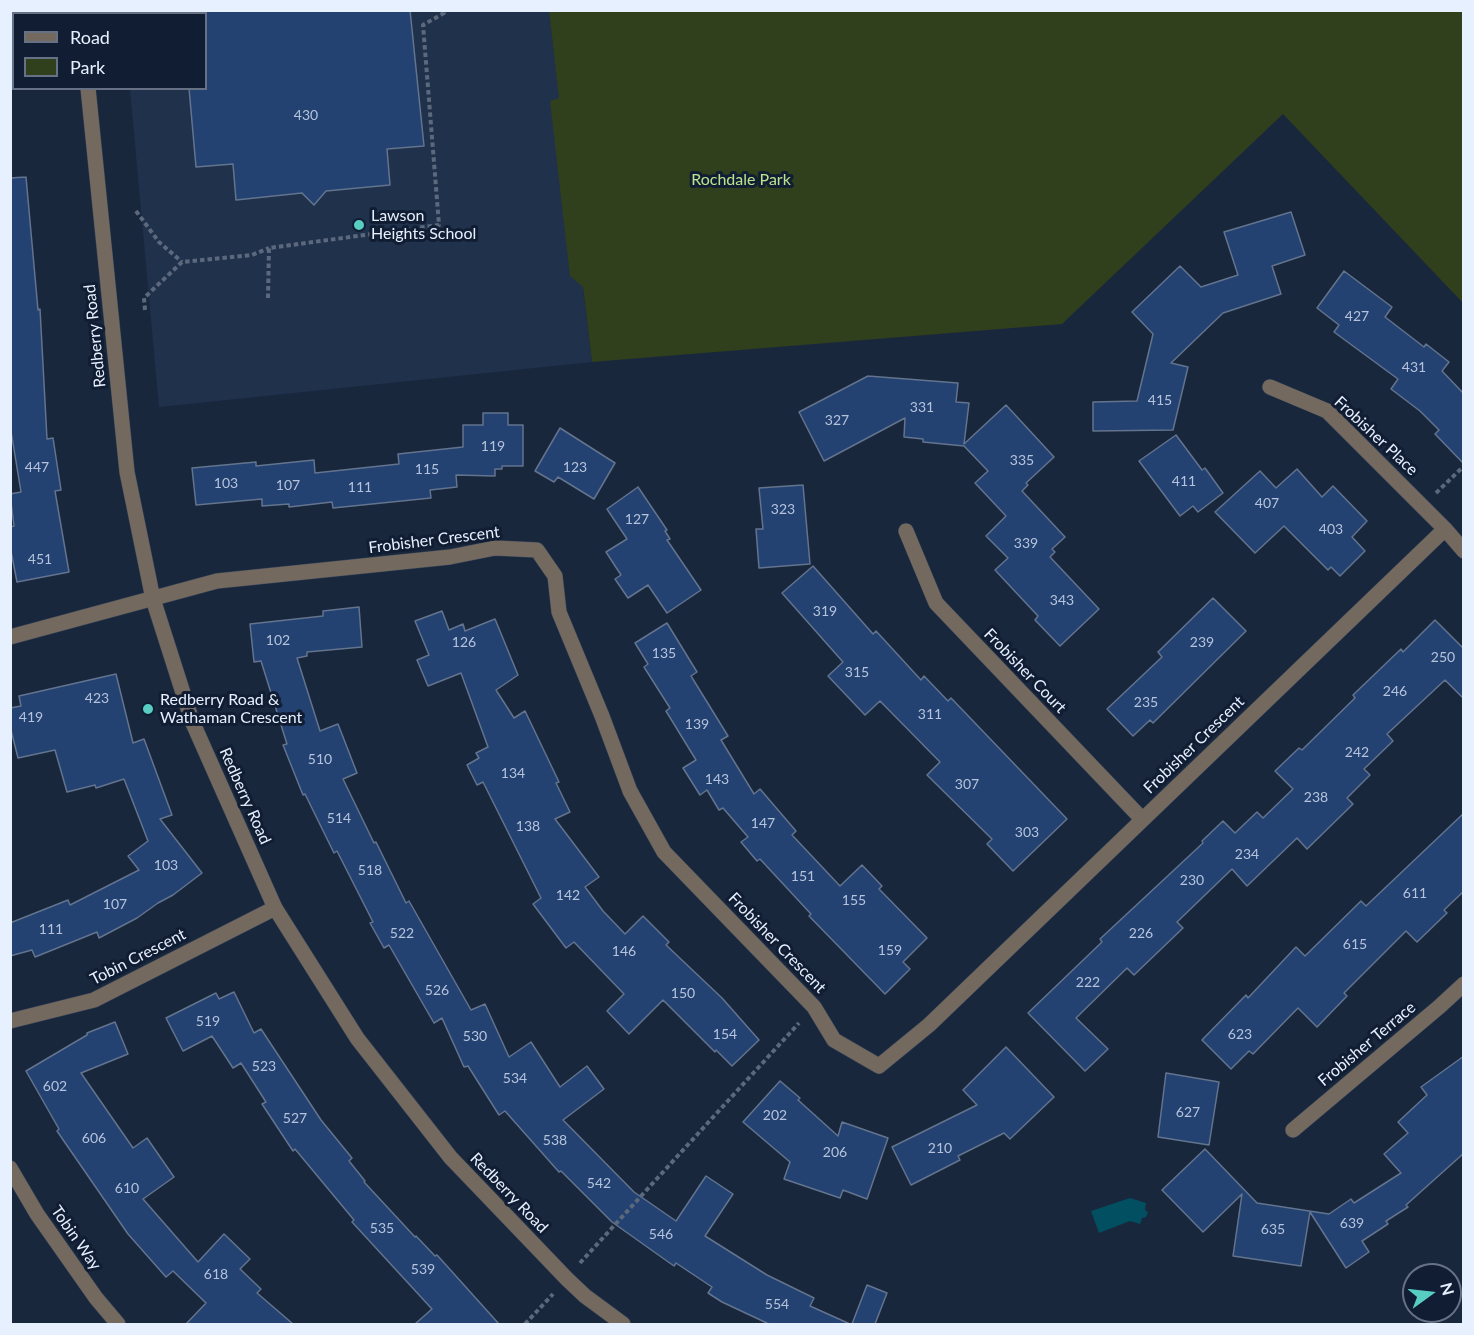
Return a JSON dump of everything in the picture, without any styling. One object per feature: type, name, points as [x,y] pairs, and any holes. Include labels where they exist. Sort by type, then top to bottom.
[{"type":"street","name":"Redberry Road","points":[[88,90],[127,472],[153,598],[192,721],[275,908],[357,1038],[451,1158],[567,1279],[585,1296],[623,1324]]},
{"type":"street","name":"Frobisher Place","points":[[1270,387],[1327,411],[1445,529]]},
{"type":"street","points":[[1445,529],[1464,551]]},
{"type":"street","name":"Frobisher Crescent","points":[[153,598],[216,581],[450,557],[495,548],[537,550],[555,576],[559,612],[630,791],[664,852],[814,1007],[834,1040],[879,1066],[929,1025],[1445,529]]},
{"type":"street","name":"Frobisher Court","points":[[906,531],[936,603],[1143,819]]},
{"type":"street","points":[[10,637],[153,598]]},
{"type":"street","name":"Tobin Crescent","points":[[10,1021],[94,1000],[275,908]]},
{"type":"street","name":"Frobisher Terrace","points":[[1293,1130],[1464,984]]},
{"type":"street","name":"Tobin Way","points":[[10,1168],[36,1214],[96,1298],[118,1324]]},
{"type":"path","points":[[145,310],[144,298],[182,262],[252,255],[269,248],[439,225],[423,25],[444,13],[444,10]]},
{"type":"path","points":[[136,212],[159,242],[182,262]]},
{"type":"path","points":[[268,298],[269,248]]},
{"type":"path","points":[[1422,505],[1464,466]]},
{"type":"path","points":[[525,1324],[797,1025]]},
{"type":"shaded area","name":"Lawson Heights School","points":[[549,11],[592,362],[159,407],[130,90],[207,90],[207,12],[123,12]]},
{"type":"shaded area","points":[[1130,1198],[1146,1203],[1145,1210],[1148,1212],[1140,1224],[1130,1221],[1099,1233],[1091,1211]]},
{"type":"green space","name":"Rochdale Park","points":[[549,11],[1463,11],[1463,303],[1283,114],[1062,324],[592,362],[583,287],[570,276],[550,101],[559,98]]},
{"type":"building","points":[[206,10],[410,10],[424,146],[387,149],[390,185],[326,191],[314,205],[302,193],[236,200],[233,164],[196,167],[189,90],[207,90]]},
{"type":"building","points":[[26,177],[38,310],[40,309],[47,439],[53,438],[61,490],[55,491],[69,572],[17,582],[10,546],[10,527],[14,526],[10,494],[21,492],[10,425],[10,178]]},
{"type":"building","points":[[1291,212],[1305,255],[1272,266],[1281,294],[1223,313],[1171,363],[1188,367],[1173,430],[1093,431],[1093,402],[1137,401],[1153,334],[1132,312],[1180,266],[1201,287],[1238,275],[1224,232]]},
{"type":"building","points":[[1344,271],[1392,307],[1385,317],[1424,347],[1426,344],[1449,362],[1442,371],[1464,394],[1464,464],[1435,434],[1439,430],[1420,411],[1391,389],[1398,379],[1334,332],[1339,325],[1317,308]]},
{"type":"building","points":[[868,376],[958,383],[956,402],[969,403],[964,444],[1006,405],[1054,457],[1026,483],[1028,485],[1022,491],[1065,537],[1052,549],[1055,552],[1050,557],[1099,609],[1060,646],[1035,620],[1038,616],[995,570],[1008,558],[986,536],[1006,516],[975,483],[988,471],[964,446],[923,442],[923,439],[904,437],[905,418],[824,461],[799,412]]},
{"type":"building","points":[[483,413],[508,413],[508,425],[523,425],[523,466],[502,466],[502,469],[495,469],[495,476],[456,475],[457,487],[430,490],[431,498],[333,508],[332,502],[289,507],[289,504],[262,506],[262,499],[196,505],[192,468],[256,462],[256,466],[314,460],[315,473],[399,464],[398,454],[463,447],[463,425],[483,425]]},
{"type":"building","points":[[560,428],[615,463],[594,499],[558,477],[554,482],[535,471]]},
{"type":"building","points":[[1176,435],[1202,470],[1205,468],[1223,493],[1198,512],[1193,506],[1180,516],[1139,461]]},
{"type":"building","points":[[1297,469],[1322,497],[1333,486],[1367,521],[1352,537],[1365,551],[1340,576],[1331,567],[1328,570],[1284,526],[1255,553],[1215,512],[1260,471],[1276,488]]},
{"type":"building","points":[[803,485],[810,564],[759,568],[756,529],[763,529],[759,488]]},
{"type":"building","points":[[638,487],[667,530],[665,531],[670,539],[667,540],[701,590],[667,613],[648,585],[628,598],[615,579],[621,575],[606,552],[627,539],[607,509]]},
{"type":"building","points":[[813,566],[873,634],[876,631],[921,680],[924,676],[948,701],[951,698],[1067,819],[1013,871],[987,844],[992,839],[927,775],[940,762],[880,701],[865,715],[828,676],[843,662],[782,593]]},
{"type":"building","points":[[1213,598],[1246,631],[1153,723],[1150,720],[1133,736],[1107,709],[1162,657],[1158,652]]},
{"type":"building","points":[[359,607],[362,647],[307,652],[307,656],[297,658],[320,731],[338,724],[357,773],[343,779],[374,843],[376,842],[406,903],[409,901],[471,1010],[485,1004],[509,1057],[531,1042],[560,1087],[587,1066],[604,1089],[563,1120],[634,1192],[676,1221],[706,1176],[733,1194],[705,1236],[767,1275],[814,1298],[810,1306],[850,1324],[769,1324],[708,1293],[712,1287],[676,1263],[674,1266],[612,1222],[561,1171],[559,1172],[505,1111],[499,1115],[468,1066],[464,1067],[442,1018],[434,1023],[389,945],[384,948],[337,851],[334,853],[305,794],[303,795],[283,745],[287,744],[261,661],[254,662],[250,624],[323,616],[323,611]]},
{"type":"building","points":[[442,611],[449,630],[463,624],[465,631],[495,619],[518,675],[496,690],[514,718],[525,711],[559,782],[556,783],[570,812],[555,819],[599,877],[585,887],[603,911],[625,934],[643,916],[669,942],[666,945],[722,998],[759,1040],[732,1066],[663,1000],[629,1034],[607,1011],[624,994],[574,942],[566,948],[533,904],[541,898],[483,782],[477,785],[467,765],[479,758],[476,753],[488,747],[461,673],[428,686],[417,660],[429,655],[415,621]]},
{"type":"building","points":[[1435,620],[1464,649],[1464,699],[1445,680],[1387,734],[1393,741],[1364,769],[1370,775],[1347,798],[1353,804],[1307,849],[1297,838],[1247,886],[1232,869],[1177,922],[1183,928],[1134,975],[1127,968],[1076,1018],[1108,1049],[1085,1071],[1028,1013],[1102,942],[1100,939],[1203,843],[1202,841],[1223,821],[1235,833],[1257,812],[1263,818],[1293,789],[1275,771],[1299,748],[1302,750],[1355,698],[1353,695],[1401,649],[1403,652]]},
{"type":"building","points":[[667,623],[697,672],[691,676],[728,736],[721,740],[754,794],[760,789],[796,831],[792,835],[840,886],[862,865],[882,886],[879,889],[927,938],[903,962],[910,969],[885,994],[809,916],[811,914],[760,859],[757,861],[741,842],[748,837],[723,808],[719,810],[707,790],[700,795],[683,768],[696,760],[666,711],[670,708],[644,667],[648,664],[635,643]]},
{"type":"building","points":[[116,674],[133,743],[144,739],[172,815],[160,819],[202,873],[137,918],[99,938],[97,932],[35,957],[32,950],[10,956],[10,923],[68,900],[70,905],[139,870],[128,856],[148,841],[124,779],[96,788],[95,785],[67,792],[55,750],[18,758],[10,726],[10,708],[21,706],[19,696]]},
{"type":"building","points":[[1464,813],[1464,891],[1444,910],[1447,913],[1417,942],[1406,931],[1344,993],[1347,996],[1317,1027],[1298,1008],[1253,1054],[1249,1051],[1231,1069],[1202,1040],[1246,995],[1248,998],[1296,947],[1305,956],[1361,901],[1366,906]]},
{"type":"building","points":[[234,992],[254,1033],[261,1029],[321,1120],[352,1158],[349,1161],[364,1182],[415,1237],[435,1256],[437,1255],[499,1324],[415,1324],[432,1309],[352,1222],[354,1220],[295,1149],[293,1151],[262,1104],[266,1102],[241,1063],[233,1068],[212,1036],[183,1051],[166,1018],[216,993],[219,999]]},
{"type":"building","points":[[115,1022],[128,1054],[81,1073],[133,1148],[147,1138],[174,1177],[143,1199],[198,1262],[224,1234],[250,1259],[240,1269],[261,1289],[257,1293],[293,1324],[186,1324],[206,1303],[173,1271],[166,1277],[128,1234],[57,1131],[59,1129],[26,1071],[87,1033]]},
{"type":"building","points":[[1006,1047],[1054,1097],[1010,1139],[1004,1133],[958,1156],[960,1160],[911,1185],[892,1147],[977,1105],[963,1090]]},
{"type":"building","points":[[1464,1056],[1464,1153],[1406,1205],[1408,1207],[1386,1221],[1388,1224],[1362,1241],[1369,1252],[1346,1268],[1310,1212],[1301,1266],[1233,1256],[1242,1194],[1203,1232],[1162,1190],[1205,1149],[1257,1203],[1329,1214],[1351,1199],[1354,1203],[1401,1173],[1384,1154],[1408,1133],[1398,1122],[1427,1095],[1421,1087]]},
{"type":"building","points":[[1166,1073],[1219,1082],[1209,1145],[1158,1137]]},
{"type":"building","points":[[780,1081],[838,1136],[842,1122],[888,1138],[867,1199],[843,1190],[840,1198],[784,1179],[790,1162],[743,1122]]},
{"type":"building","points":[[867,1285],[887,1293],[875,1324],[852,1324]]},
{"type":"place","name":"Lawson Heights School","points":[[359,225]]},
{"type":"place","name":"Redberry Road & Wathaman Crescent","points":[[148,709]]}]
